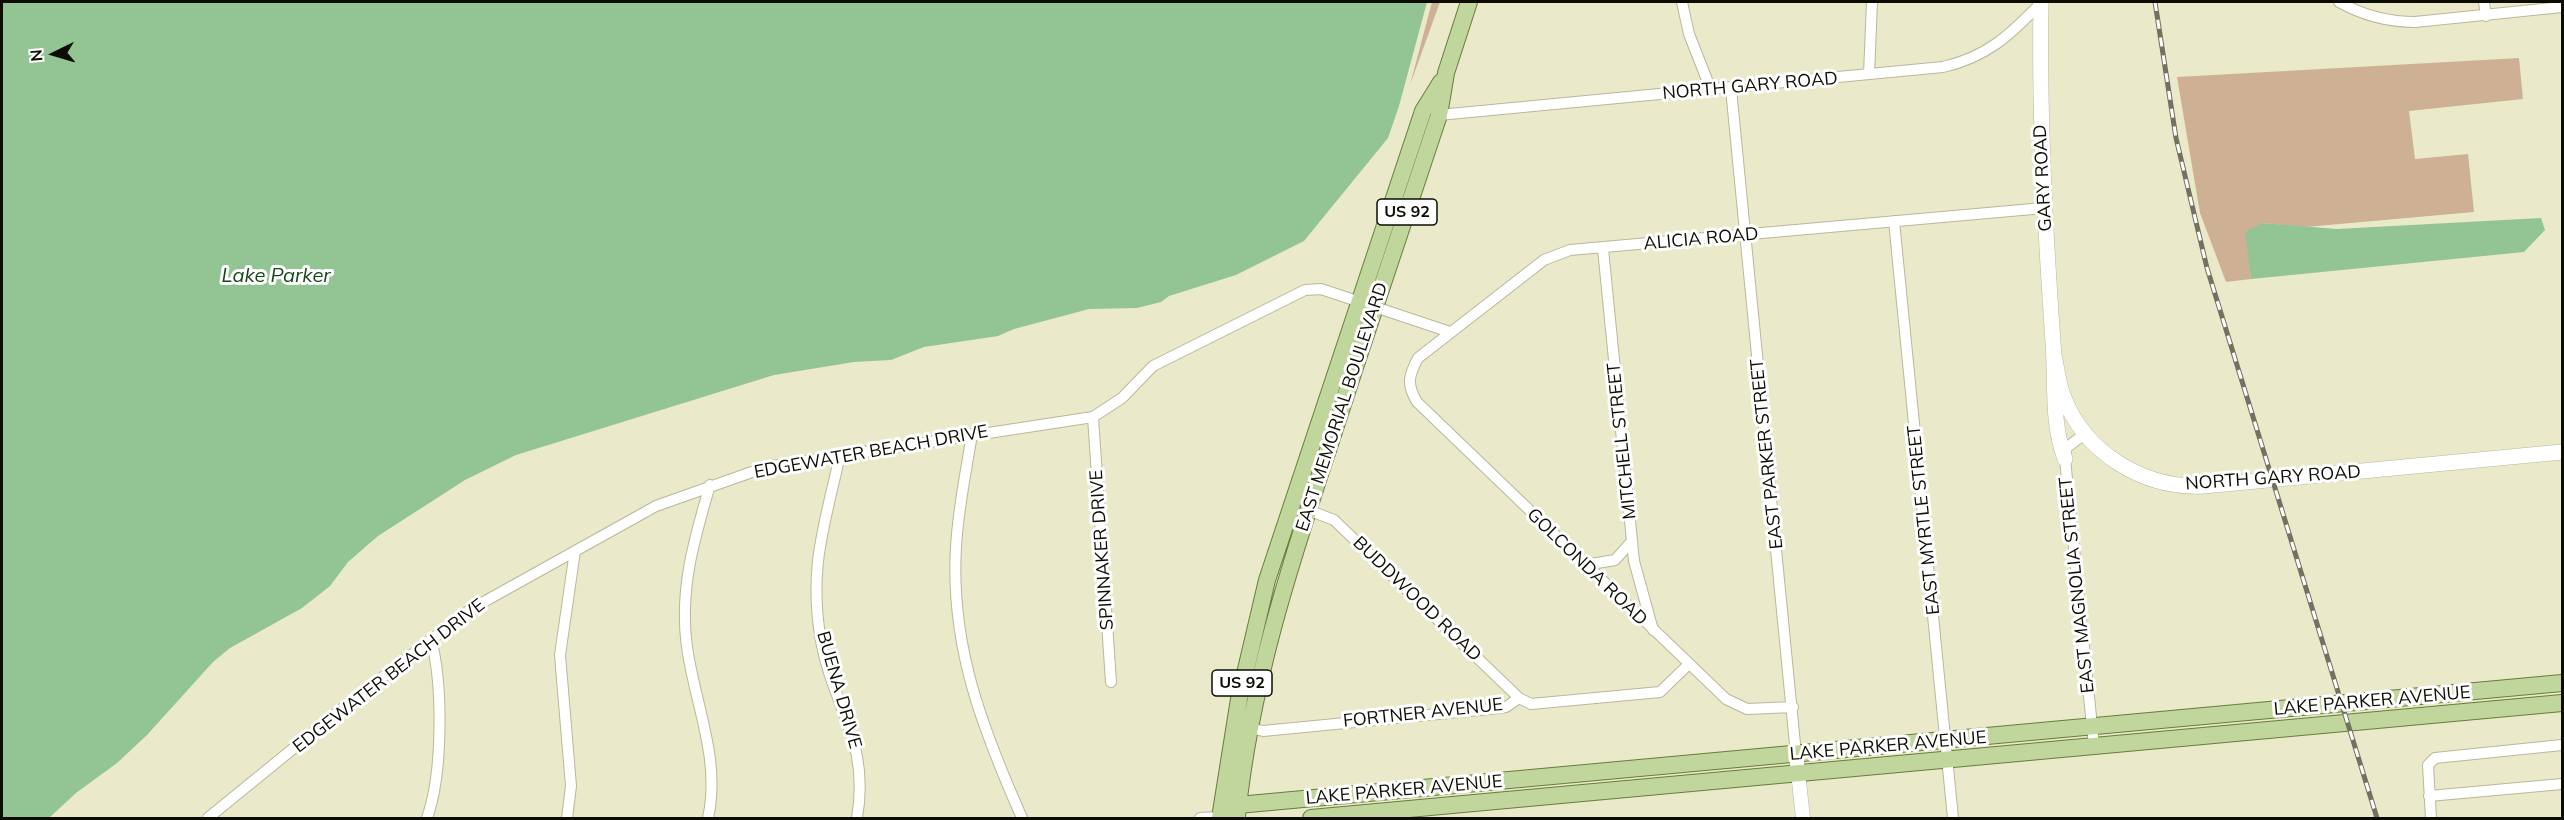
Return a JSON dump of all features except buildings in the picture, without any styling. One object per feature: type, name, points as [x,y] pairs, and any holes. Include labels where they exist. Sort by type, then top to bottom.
[{"type":"main road","name":"EAST MEMORIAL BOULEVARD","points":[[1228,816],[1275,618],[1423,111],[1442,79],[1469,2]]},
{"type":"main road","name":"GARY ROAD","points":[[2041,2],[2040,63],[2044,208],[2054,354]]},
{"type":"main road","name":"EAST MEMORIAL BOULEVARD","points":[[1228,816],[1239,699],[1257,617],[1366,306],[1439,115],[1442,79]]},
{"type":"main road","name":"NORTH GARY ROAD","points":[[2054,354],[2063,395],[2086,433],[2103,452],[2135,473],[2159,482],[2193,487],[2562,452]]},
{"type":"main road","points":[[2054,354],[2059,443],[2065,459]]},
{"type":"main road","name":"LAKE PARKER AVENUE","points":[[1228,816],[1796,754],[2562,683]]},
{"type":"main road","points":[[2530,706],[2549,696],[2562,694]]},
{"type":"main road","name":"LAKE PARKER AVENUE","points":[[1311,819],[2562,703]]},
{"type":"street","points":[[1682,2],[1689,34],[1711,90]]},
{"type":"street","points":[[1869,74],[1872,2]]},
{"type":"street","name":"NORTH GARY ROAD","points":[[1439,115],[1731,89],[1943,67],[1979,56],[2011,35],[2041,2]]},
{"type":"street","points":[[2339,2],[2391,22],[2426,22],[2562,7]]},
{"type":"street","points":[[2484,2],[2486,16]]},
{"type":"street","name":"EAST PARKER STREET","points":[[1731,89],[1803,819]]},
{"type":"street","name":"ALICIA ROAD","points":[[1408,380],[1418,358],[1450,332],[1544,261],[1570,250],[1603,249],[1894,220],[2044,208]]},
{"type":"street","name":"EAST MYRTLE STREET","points":[[1894,220],[1953,819]]},
{"type":"street","name":"MITCHELL STREET","points":[[1603,249],[1634,561],[1653,630]]},
{"type":"street","name":"EDGEWATER BEACH DRIVE","points":[[208,819],[471,609],[656,506],[766,467],[1093,417],[1122,398],[1153,366],[1297,291],[1321,289],[1366,306],[1450,332]]},
{"type":"street","name":"GOLCONDA ROAD","points":[[1408,380],[1417,402],[1653,630],[1736,705],[1747,709],[1793,707]]},
{"type":"street","name":"SPINNAKER DRIVE","points":[[1093,417],[1111,682]]},
{"type":"street","name":"EAST MAGNOLIA STREET","points":[[2086,433],[2066,448],[2065,459],[2094,746]]},
{"type":"street","points":[[972,434],[958,519],[956,550],[962,640],[971,688],[985,732],[1022,819]]},
{"type":"street","name":"BUENA DRIVE","points":[[840,455],[819,539],[817,605],[822,643],[858,753],[862,791],[857,818]]},
{"type":"street","points":[[708,819],[712,801],[712,761],[689,664],[684,596],[690,552],[711,485]]},
{"type":"street","name":"BUDDWOOD ROAD","points":[[1308,510],[1334,520],[1519,698]]},
{"type":"street","points":[[1585,565],[1615,560],[1632,540]]},
{"type":"street","points":[[567,819],[571,786],[560,655],[575,551]]},
{"type":"street","points":[[427,819],[435,768],[440,688],[431,639]]},
{"type":"street","name":"FORTNER AVENUE","points":[[1250,728],[1263,731],[1490,709],[1506,707],[1519,698],[1531,704],[1542,704],[1655,693],[1665,688],[1689,664]]},
{"type":"street","points":[[2431,819],[2428,765],[2435,758],[2562,745]]},
{"type":"street","points":[[2429,796],[2562,784]]},
{"type":"street","points":[[1200,819],[1228,816]]},
{"type":"shaded area","points":[[1432,2],[1440,2],[1410,85]]},
{"type":"shaded area","points":[[2519,58],[2523,99],[2409,111],[2415,159],[2468,154],[2474,212],[2306,227],[2262,223],[2249,258],[2251,279],[2226,282],[2200,213],[2177,77]]},
{"type":"water","name":"Lake Parker","points":[[2,2],[1427,2],[1388,138],[1304,241],[1236,275],[1169,296],[1161,302],[1137,308],[1089,309],[1014,329],[998,336],[924,347],[891,360],[854,362],[774,375],[516,455],[465,480],[378,536],[348,562],[330,586],[302,608],[230,648],[213,662],[147,735],[117,763],[76,793],[49,818],[2,818]]},
{"type":"water","points":[[2541,218],[2545,230],[2524,252],[2251,279],[2245,232],[2262,223],[2337,229]]},
{"type":"railway","points":[[2155,2],[2176,138],[2207,268],[2377,818]]}]
